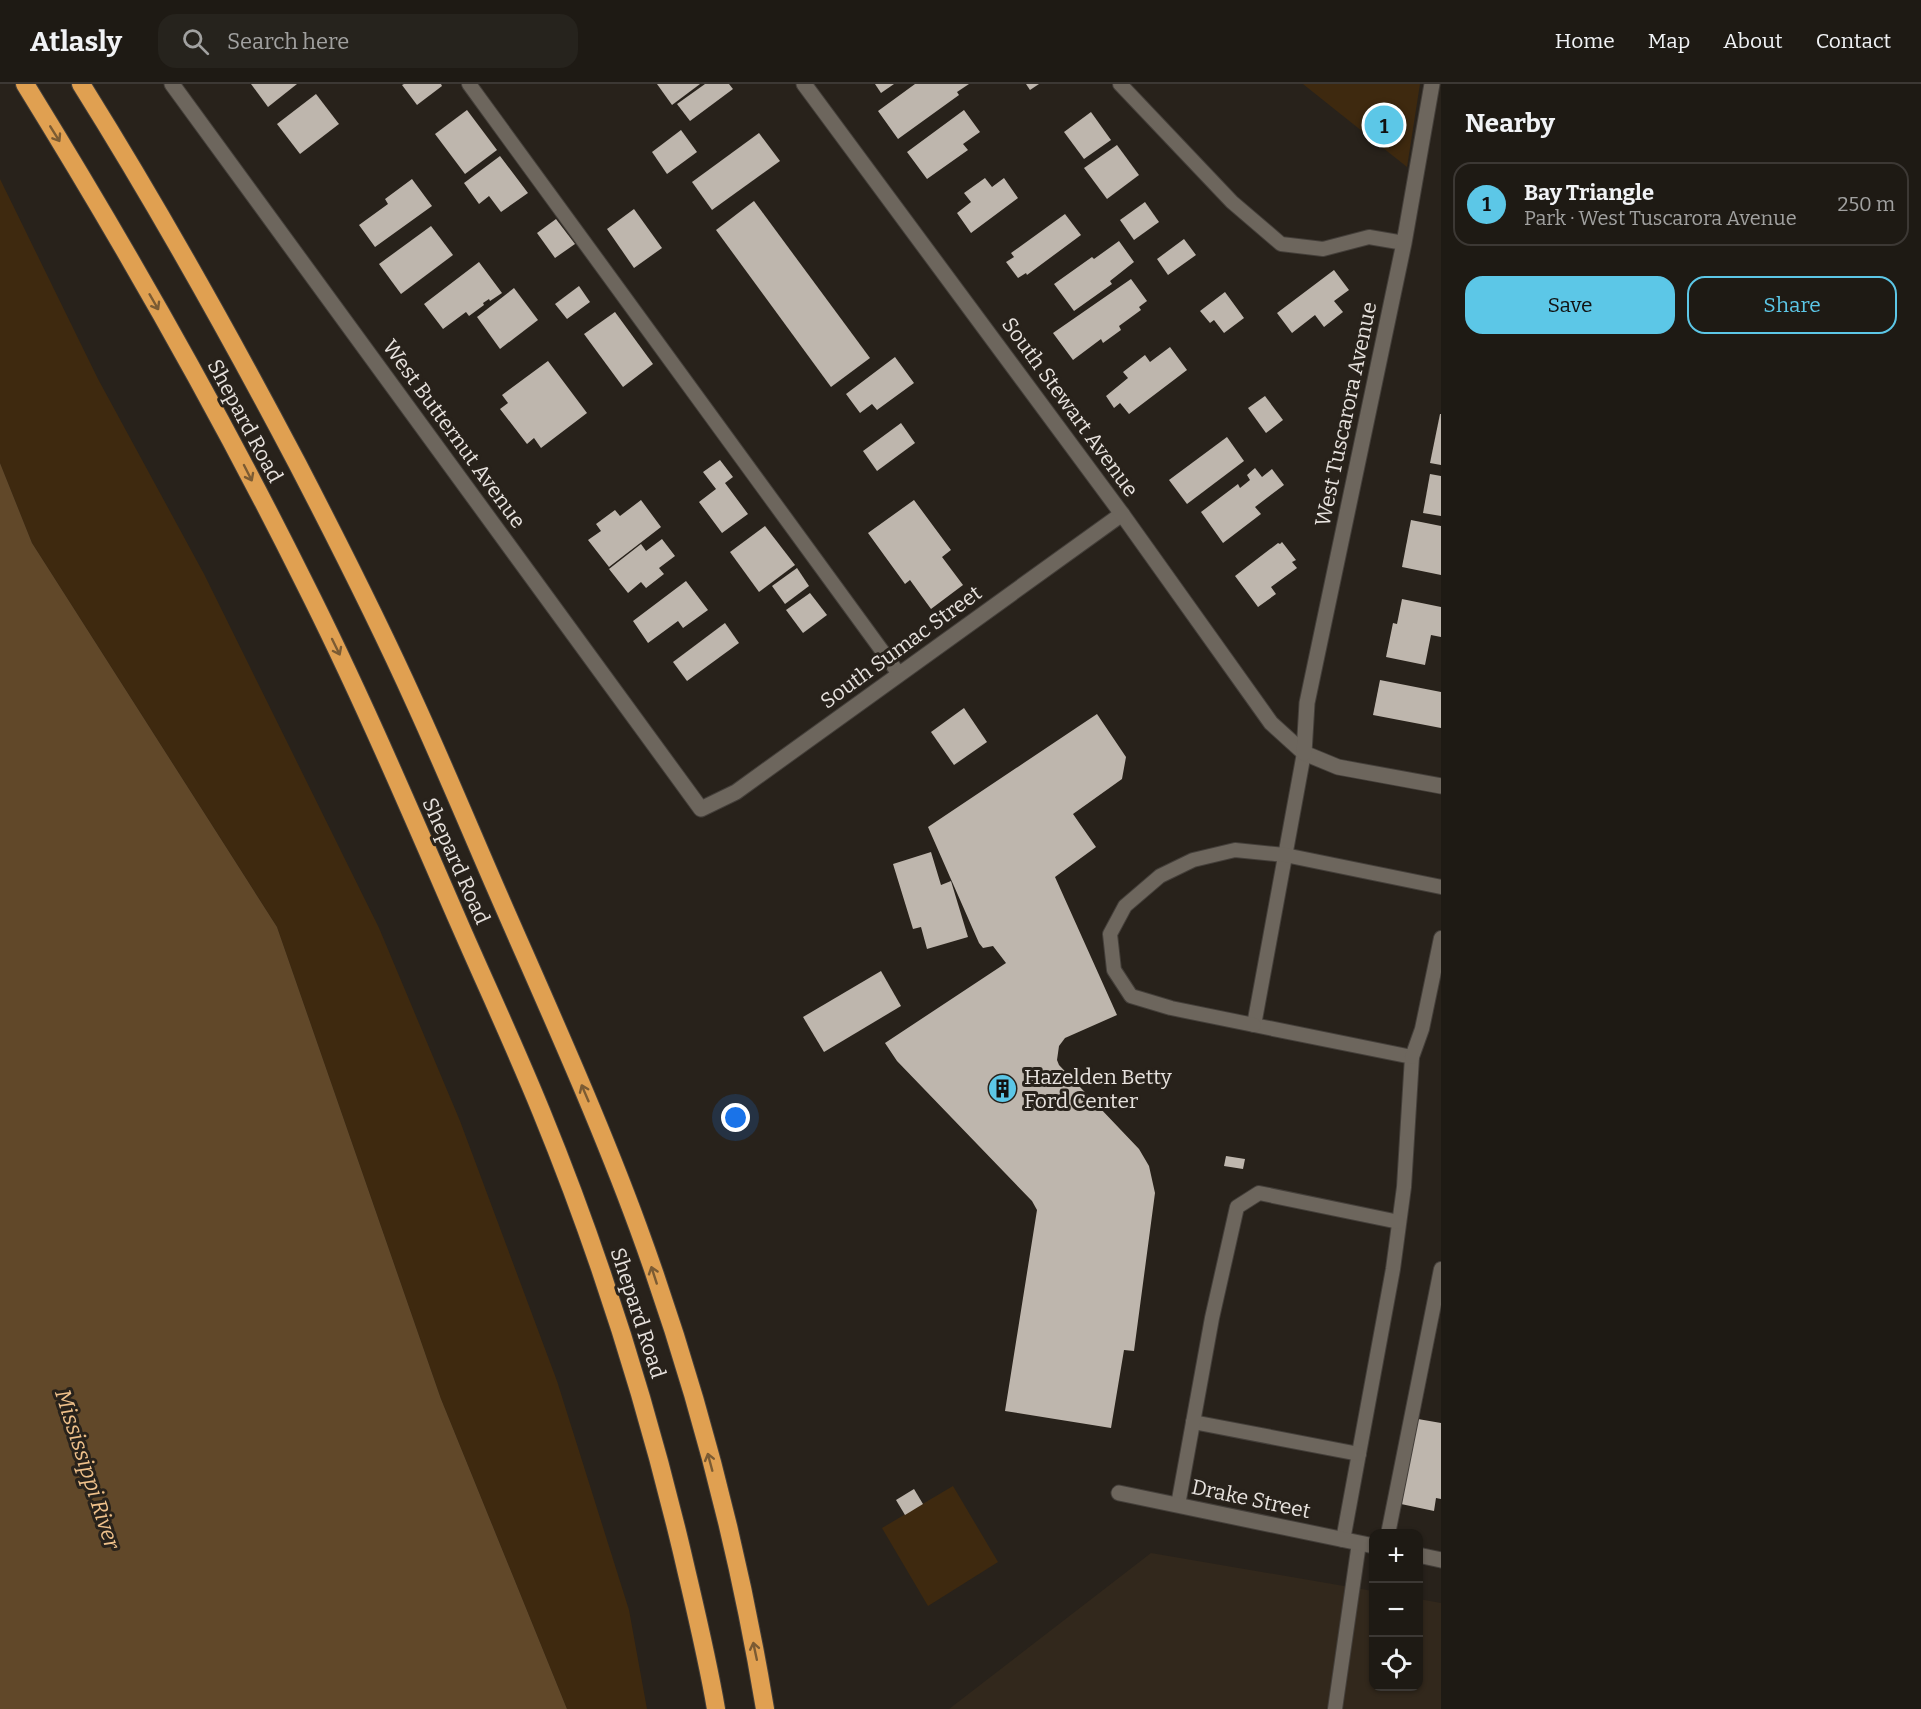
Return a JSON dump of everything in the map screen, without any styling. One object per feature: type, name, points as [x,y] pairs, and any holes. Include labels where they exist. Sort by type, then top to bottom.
[{"type":"highway","name":"Shepard Road","points":[[25,84],[91,192],[171,331],[239,454],[306,585],[369,716],[541,1110],[591,1240],[636,1376],[682,1552],[708,1663],[716,1709]]},
{"type":"highway","name":"Shepard Road","points":[[81,84],[134,168],[214,308],[349,563],[414,701],[586,1095],[639,1229],[686,1371],[724,1511],[756,1656],[765,1709]]},
{"type":"street","name":"West Butternut Avenue","points":[[172,84],[701,809]]},
{"type":"street","name":"South Stewart Avenue","points":[[804,84],[1122,514],[1271,723],[1304,753],[1338,767],[1441,786]]},
{"type":"street","name":"West Tuscarora Avenue","points":[[1304,753],[1307,703],[1404,243],[1432,84]]},
{"type":"street","name":"South Sumac Street","points":[[701,809],[736,792],[1122,514]]},
{"type":"street","name":"Drake Street","points":[[1119,1493],[1366,1545]]},
{"type":"street","points":[[1423,1556],[1441,1560]]},
{"type":"lane","points":[[469,84],[899,674]]},
{"type":"lane","points":[[1120,84],[1232,202],[1281,244],[1323,249],[1369,237],[1404,243]]},
{"type":"lane","points":[[1254,1025],[1304,753]]},
{"type":"lane","points":[[1412,1057],[1171,1008],[1131,996],[1114,970],[1110,934],[1125,906],[1160,876],[1193,860],[1235,850],[1286,855],[1441,887]]},
{"type":"lane","points":[[1343,1540],[1400,1222],[1412,1057],[1422,1029],[1441,938]]},
{"type":"lane","points":[[1178,1505],[1212,1318],[1237,1207],[1259,1193],[1400,1222]]},
{"type":"lane","points":[[1389,1529],[1441,1269]]},
{"type":"lane","points":[[1193,1422],[1359,1454]]},
{"type":"lane","points":[[1335,1709],[1366,1545]]},
{"type":"shaded area","points":[[1303,84],[1420,84],[1407,167]]},
{"type":"shaded area","points":[[0,179],[98,379],[204,574],[379,928],[460,1121],[557,1381],[629,1610],[647,1709],[567,1709],[441,1399],[277,927],[32,543],[0,463]]},
{"type":"shaded area","points":[[953,1486],[998,1562],[928,1606],[882,1528]]},
{"type":"shaded area","points":[[1151,1553],[1369,1590],[1369,1691],[1423,1691],[1423,1600],[1441,1603],[1441,1709],[949,1709]]},
{"type":"water","name":"Mississippi River","points":[[0,463],[32,543],[277,927],[441,1399],[567,1709],[0,1709]]},
{"type":"building","points":[[251,84],[297,84],[268,107]]},
{"type":"building","points":[[441,84],[442,86],[417,105],[402,85]]},
{"type":"building","points":[[657,84],[700,84],[672,105]]},
{"type":"building","points":[[705,84],[729,84],[733,89],[690,121],[677,104]]},
{"type":"building","points":[[875,84],[894,84],[881,93]]},
{"type":"building","points":[[915,84],[969,84],[957,92],[959,95],[898,139],[878,111]]},
{"type":"building","points":[[1026,84],[1039,84],[1030,90]]},
{"type":"building","points":[[316,94],[339,124],[300,154],[277,124]]},
{"type":"building","points":[[467,110],[497,150],[465,174],[435,134]]},
{"type":"building","points":[[964,110],[980,132],[963,144],[968,150],[927,179],[907,152]]},
{"type":"building","points":[[1091,112],[1111,140],[1084,159],[1064,132]]},
{"type":"building","points":[[681,130],[697,152],[667,174],[652,152]]},
{"type":"building","points":[[759,133],[780,161],[712,210],[692,182]]},
{"type":"building","points":[[1117,145],[1139,175],[1107,199],[1084,168]]},
{"type":"building","points":[[500,156],[528,193],[501,212],[489,196],[479,204],[464,183]]},
{"type":"building","points":[[985,178],[992,187],[1004,178],[1018,198],[971,233],[957,213],[971,202],[964,193]]},
{"type":"building","points":[[412,179],[432,206],[375,247],[359,225],[388,204],[385,199]]},
{"type":"building","points":[[754,201],[870,358],[831,387],[716,230]]},
{"type":"building","points":[[1145,202],[1159,222],[1134,240],[1120,220]]},
{"type":"building","points":[[634,209],[662,248],[634,268],[607,229]]},
{"type":"building","points":[[1065,214],[1081,235],[1027,275],[1026,273],[1018,278],[1006,262],[1014,257],[1011,253]]},
{"type":"building","points":[[556,219],[575,244],[555,258],[537,233]]},
{"type":"building","points":[[431,226],[453,255],[401,294],[379,264]]},
{"type":"building","points":[[1184,239],[1196,255],[1168,275],[1157,259]]},
{"type":"building","points":[[1119,241],[1134,262],[1110,281],[1112,284],[1074,311],[1054,284]]},
{"type":"building","points":[[479,262],[502,293],[483,303],[484,305],[469,316],[466,312],[443,329],[424,304]]},
{"type":"building","points":[[1334,270],[1349,290],[1334,301],[1343,312],[1324,327],[1315,315],[1292,333],[1277,313]]},
{"type":"building","points":[[1131,279],[1147,301],[1139,307],[1141,310],[1119,326],[1121,330],[1103,343],[1101,339],[1073,360],[1053,333]]},
{"type":"building","points":[[579,286],[590,302],[567,319],[555,304]]},
{"type":"building","points":[[514,288],[538,320],[500,349],[477,317]]},
{"type":"building","points":[[1225,292],[1244,318],[1224,333],[1214,320],[1210,323],[1200,311]]},
{"type":"building","points":[[615,312],[653,364],[623,387],[584,334]]},
{"type":"building","points":[[1170,347],[1187,370],[1129,414],[1120,403],[1114,408],[1106,396],[1128,378],[1123,372],[1145,355],[1150,362]]},
{"type":"building","points":[[895,357],[914,383],[877,410],[872,404],[860,413],[846,394]]},
{"type":"building","points":[[548,361],[587,413],[541,448],[534,438],[527,444],[500,409],[508,403],[502,395]]},
{"type":"building","points":[[1265,396],[1283,420],[1266,433],[1248,408]]},
{"type":"building","points":[[1441,414],[1441,465],[1430,463]]},
{"type":"building","points":[[901,423],[915,443],[877,471],[863,451]]},
{"type":"building","points":[[1227,437],[1244,461],[1187,504],[1169,480]]},
{"type":"building","points":[[720,460],[733,477],[725,483],[748,514],[722,533],[699,502],[716,489],[703,472]]},
{"type":"building","points":[[1255,468],[1262,477],[1272,469],[1284,485],[1255,507],[1261,514],[1223,543],[1201,512],[1238,484],[1240,488],[1250,480],[1247,475]]},
{"type":"building","points":[[1430,474],[1441,476],[1441,516],[1423,513]]},
{"type":"building","points":[[641,500],[661,527],[609,567],[588,540],[601,531],[596,524],[615,510],[620,516]]},
{"type":"building","points":[[914,500],[951,550],[942,557],[963,585],[931,609],[910,580],[905,584],[868,533]]},
{"type":"building","points":[[1411,520],[1441,526],[1441,575],[1402,567]]},
{"type":"building","points":[[765,526],[795,565],[759,592],[730,552]]},
{"type":"building","points":[[662,539],[675,556],[659,568],[664,574],[646,588],[641,582],[628,593],[609,569],[641,544],[646,551]]},
{"type":"building","points":[[1282,542],[1296,560],[1292,562],[1297,568],[1271,587],[1276,594],[1258,607],[1235,576]]},
{"type":"building","points":[[797,568],[809,586],[785,604],[772,586]]},
{"type":"building","points":[[686,581],[708,610],[683,628],[678,621],[648,643],[633,621]]},
{"type":"building","points":[[810,593],[827,615],[803,633],[786,610]]},
{"type":"building","points":[[1402,599],[1441,607],[1441,637],[1431,635],[1425,665],[1386,657],[1393,623],[1397,624]]},
{"type":"building","points":[[725,623],[739,643],[687,681],[673,662]]},
{"type":"building","points":[[1380,680],[1441,692],[1441,728],[1373,715]]},
{"type":"building","points":[[964,708],[987,742],[954,765],[931,732]]},
{"type":"building","name":"Hazelden Betty Ford Center","points":[[1097,714],[1126,757],[1122,779],[1073,814],[1096,847],[1055,877],[1117,1015],[1065,1038],[1059,1046],[1057,1060],[1059,1065],[1139,1149],[1149,1166],[1155,1193],[1134,1351],[1124,1350],[1111,1428],[1005,1411],[1037,1210],[1032,1201],[897,1061],[885,1043],[1006,963],[993,946],[983,948],[979,943],[928,827]]},
{"type":"building","points":[[931,852],[941,885],[951,881],[968,937],[927,949],[921,927],[913,929],[893,864]]},
{"type":"building","points":[[881,971],[901,1006],[824,1052],[803,1017]]},
{"type":"building","points":[[1226,1156],[1245,1159],[1243,1169],[1224,1166]]},
{"type":"building","points":[[1418,1419],[1441,1423],[1441,1499],[1436,1498],[1434,1511],[1401,1504]]},
{"type":"building","points":[[914,1489],[923,1504],[905,1515],[896,1500]]},
{"type":"place","name":"Bay Triangle","points":[[1384,125]]},
{"type":"place","name":"Hazelden Betty Ford Center","points":[[1003,1089]]}]
